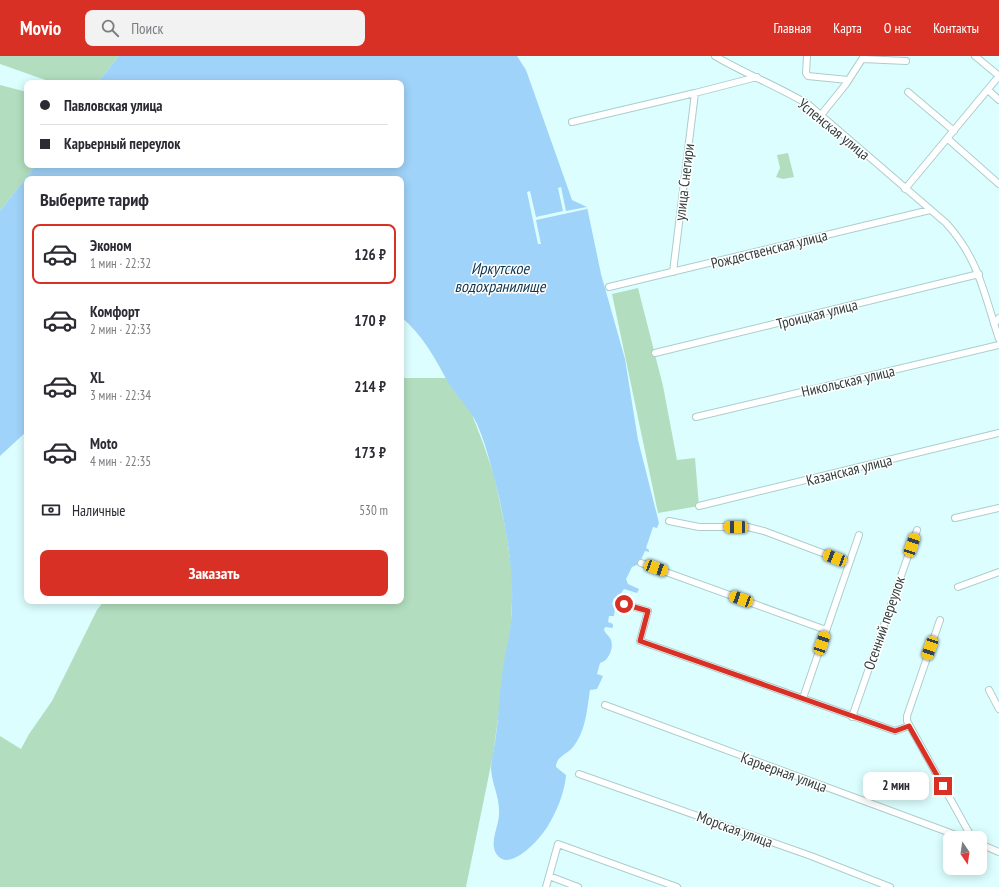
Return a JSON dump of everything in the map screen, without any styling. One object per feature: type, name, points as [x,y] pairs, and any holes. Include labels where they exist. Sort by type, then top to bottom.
[{"type":"street","points":[[807,56],[806,73],[808,76],[848,80]]},
{"type":"street","points":[[905,189],[999,76],[975,56]]},
{"type":"street","name":"Успенская улица","points":[[718,57],[788,92],[822,115],[905,189],[946,223],[958,237],[971,257],[979,274],[999,339]]},
{"type":"street","points":[[822,115],[863,57],[906,61]]},
{"type":"street","points":[[572,122],[756,77]]},
{"type":"street","points":[[988,90],[999,100]]},
{"type":"street","points":[[908,92],[954,131]]},
{"type":"street","name":"улица Снегири","points":[[673,272],[695,93]]},
{"type":"street","points":[[948,139],[999,184]]},
{"type":"street","name":"Рождественская улица","points":[[609,287],[930,210]]},
{"type":"street","name":"Троицкая улица","points":[[655,353],[979,274]]},
{"type":"street","points":[[994,324],[999,318]]},
{"type":"street","name":"Никольская улица","points":[[696,417],[999,345]]},
{"type":"street","name":"Казанская улица","points":[[699,506],[999,433]]},
{"type":"street","points":[[955,518],[999,508]]},
{"type":"street","points":[[669,521],[699,527],[748,527],[764,531],[849,563]]},
{"type":"street","name":"Осенний переулок","points":[[852,717],[917,530]]},
{"type":"street","points":[[803,698],[860,535]]},
{"type":"street","points":[[641,563],[826,630]]},
{"type":"street","points":[[958,587],[999,572]]},
{"type":"street","points":[[624,604],[648,611],[640,641],[895,731],[909,726]]},
{"type":"street","points":[[940,620],[907,716],[909,726],[968,831]]},
{"type":"street","points":[[989,690],[999,709]]},
{"type":"street","name":"Карьерная улица","points":[[605,705],[945,831]]},
{"type":"street","name":"Морская улица","points":[[579,774],[803,854],[890,887]]},
{"type":"street","points":[[546,887],[558,844],[678,887]]},
{"type":"street","points":[[987,847],[999,852]]},
{"type":"street","points":[[549,876],[578,887]]},
{"type":"green space","points":[[0,56],[119,56],[99,80],[45,80],[0,64]]},
{"type":"green space","points":[[0,85],[24,91],[24,168],[34,168],[27,176],[24,176],[24,180],[0,211]]},
{"type":"green space","points":[[788,153],[794,177],[783,179],[776,177],[780,168],[777,155]]},
{"type":"green space","points":[[638,288],[663,386],[677,460],[695,458],[699,506],[658,513],[612,294]]},
{"type":"green space","points":[[404,378],[446,378],[471,412],[494,475],[506,531],[513,580],[511,623],[493,755],[466,887],[0,887],[0,736],[21,749],[29,734],[52,701],[97,610],[102,604],[404,604]]},
{"type":"water","name":"Иркутское водохранилище","points":[[119,56],[517,56],[526,70],[572,200],[587,207],[601,274],[625,359],[638,440],[659,523],[657,528],[653,527],[646,548],[649,552],[645,551],[639,564],[632,567],[626,579],[628,584],[639,589],[637,593],[624,589],[617,599],[614,598],[612,604],[615,608],[614,616],[609,616],[608,622],[613,624],[613,627],[605,627],[604,630],[610,638],[612,645],[610,653],[606,659],[600,663],[597,674],[603,676],[597,689],[590,690],[581,734],[571,750],[556,763],[556,767],[566,775],[564,788],[558,807],[541,836],[527,850],[512,859],[505,860],[499,857],[494,847],[494,836],[499,819],[499,808],[491,769],[497,728],[500,691],[510,628],[512,589],[510,559],[499,497],[484,442],[477,424],[471,413],[449,384],[434,357],[416,332],[404,320],[404,176],[27,176],[34,168],[404,168],[404,80],[99,80]]},
{"type":"water","name":"Иркутское водохранилище","points":[[24,180],[24,434],[0,456],[0,211]]},
{"type":"pier","points":[[561,187],[566,211],[587,207],[587,209],[536,220],[541,244],[538,244],[527,192],[530,191],[536,217],[563,211],[558,188]]},
{"type":"route","points":[[624,604],[648,611],[640,641],[895,731],[909,726],[943,786]]}]
